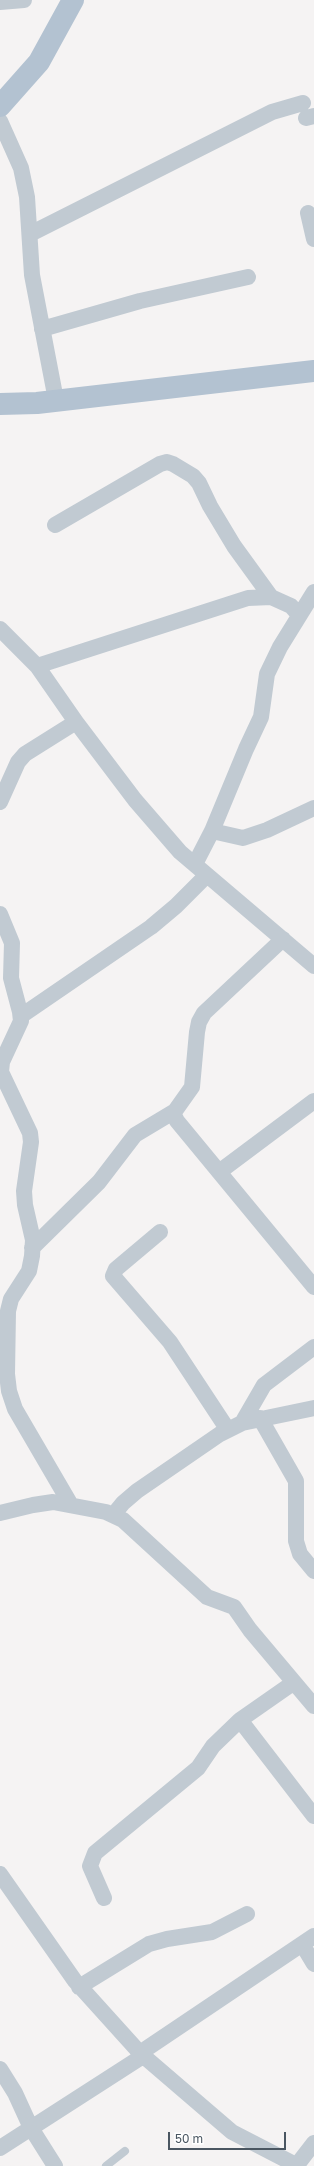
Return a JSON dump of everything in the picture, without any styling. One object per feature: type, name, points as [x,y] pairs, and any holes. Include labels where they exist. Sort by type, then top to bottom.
[{"type":"main road","points":[[0,106],[39,62],[74,0]]},
{"type":"main road","points":[[0,404],[56,400],[314,371]]},
{"type":"street","points":[[0,2],[24,0]]},
{"type":"street","points":[[30,234],[272,112],[308,112]]},
{"type":"street","points":[[0,121],[21,168],[27,197],[32,275],[56,400]]},
{"type":"street","points":[[308,213],[314,239]]},
{"type":"street","points":[[42,329],[140,301],[248,277]]},
{"type":"street","points":[[55,525],[160,464],[167,462],[173,464],[193,476],[199,483],[210,506],[234,546],[271,597]]},
{"type":"street","points":[[195,864],[212,831],[261,717],[267,674],[314,593]]},
{"type":"street","points":[[37,666],[248,598],[271,597],[291,606],[300,615]]},
{"type":"street","points":[[0,629],[37,666],[76,722],[135,800],[180,852],[314,966]]},
{"type":"street","points":[[0,802],[18,762],[25,754],[76,722]]},
{"type":"street","points":[[212,831],[230,837],[243,838],[267,830],[314,808]]},
{"type":"street","points":[[195,864],[230,837]]},
{"type":"street","points":[[20,1016],[151,927],[176,906],[208,875]]},
{"type":"street","points":[[0,914],[12,943],[10,978],[20,1016],[18,1028],[1,1062],[1,1072],[4,1082],[30,1134],[31,1150],[24,1191],[25,1205],[33,1240],[29,1271],[11,1299],[8,1311],[7,1374],[9,1391],[15,1409],[71,1505]]},
{"type":"street","points":[[32,1248],[99,1182],[134,1135],[175,1111],[192,1087],[197,1032],[199,1022],[204,1013],[283,939]]},
{"type":"street","points":[[219,1172],[314,1101]]},
{"type":"street","points":[[175,1111],[177,1121],[314,1286]]},
{"type":"street","points":[[160,1232],[116,1269],[113,1276],[170,1342],[235,1427]]},
{"type":"street","points":[[235,1427],[264,1385],[314,1347]]},
{"type":"street","points":[[114,1514],[123,1503],[137,1491],[235,1427],[260,1418],[314,1408]]},
{"type":"street","points":[[260,1418],[296,1481],[296,1541],[300,1554],[314,1571]]},
{"type":"street","points":[[0,1513],[53,1502],[114,1514],[124,1520],[207,1597],[234,1607],[293,1683],[314,1706]]},
{"type":"street","points":[[104,1898],[90,1866],[95,1854],[198,1768],[213,1746],[240,1720],[293,1683]]},
{"type":"street","points":[[240,1720],[314,1816]]},
{"type":"street","points":[[0,1874],[79,1987],[141,2055],[232,2132],[298,2166],[314,2143]]},
{"type":"street","points":[[79,1987],[149,1944],[167,1939],[212,1932],[247,1914]]},
{"type":"street","points":[[0,2148],[141,2055],[308,1940],[314,1964]]},
{"type":"street","points":[[0,2069],[15,2093],[30,2128],[54,2166]]},
{"type":"lane","points":[[106,2166],[125,2151]]}]
